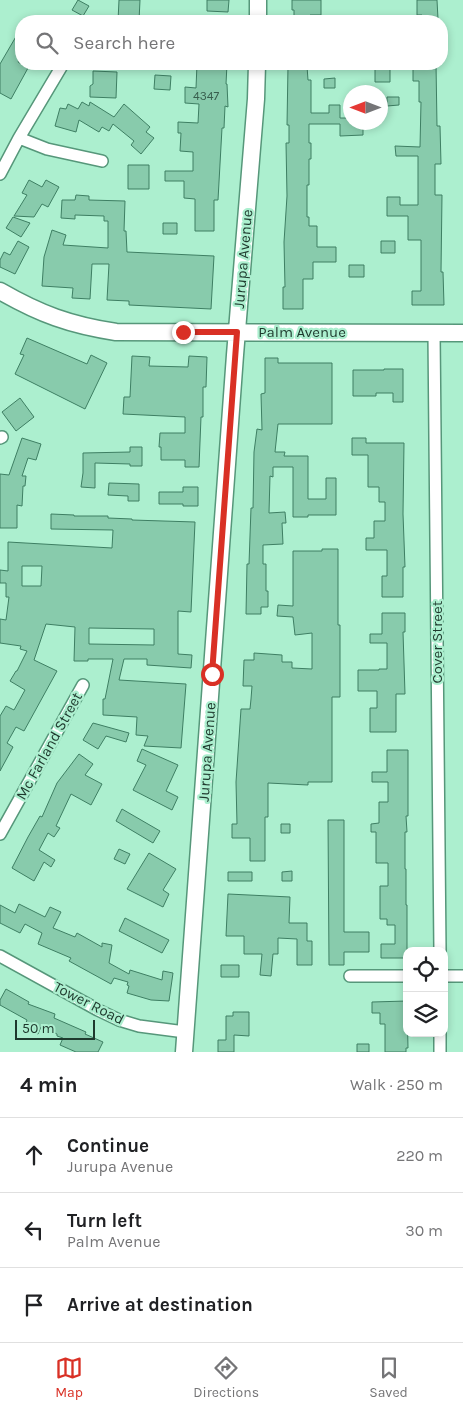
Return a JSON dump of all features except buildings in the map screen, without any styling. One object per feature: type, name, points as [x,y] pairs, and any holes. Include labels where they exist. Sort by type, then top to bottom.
[{"type":"main road","points":[[258,0],[258,15]]},
{"type":"main road","name":"Jurupa Avenue","points":[[184,1052],[257,70]]},
{"type":"main road","name":"Palm Avenue","points":[[0,291],[43,314],[92,328],[116,332],[463,333]]},
{"type":"street","points":[[0,174],[59,70]]},
{"type":"street","points":[[19,138],[47,149],[102,161]]},
{"type":"street","name":"Cover Street","points":[[434,333],[440,947]]},
{"type":"street","name":"Mc Farland Street","points":[[0,834],[83,685]]},
{"type":"street","name":"Tower Road","points":[[0,956],[119,1020],[139,1026],[185,1032]]},
{"type":"street","points":[[350,976],[403,976]]},
{"type":"street","points":[[448,976],[463,976]]},
{"type":"street","points":[[440,1037],[440,1052]]},
{"type":"route","points":[[183,332],[237,332],[212,674]]}]
